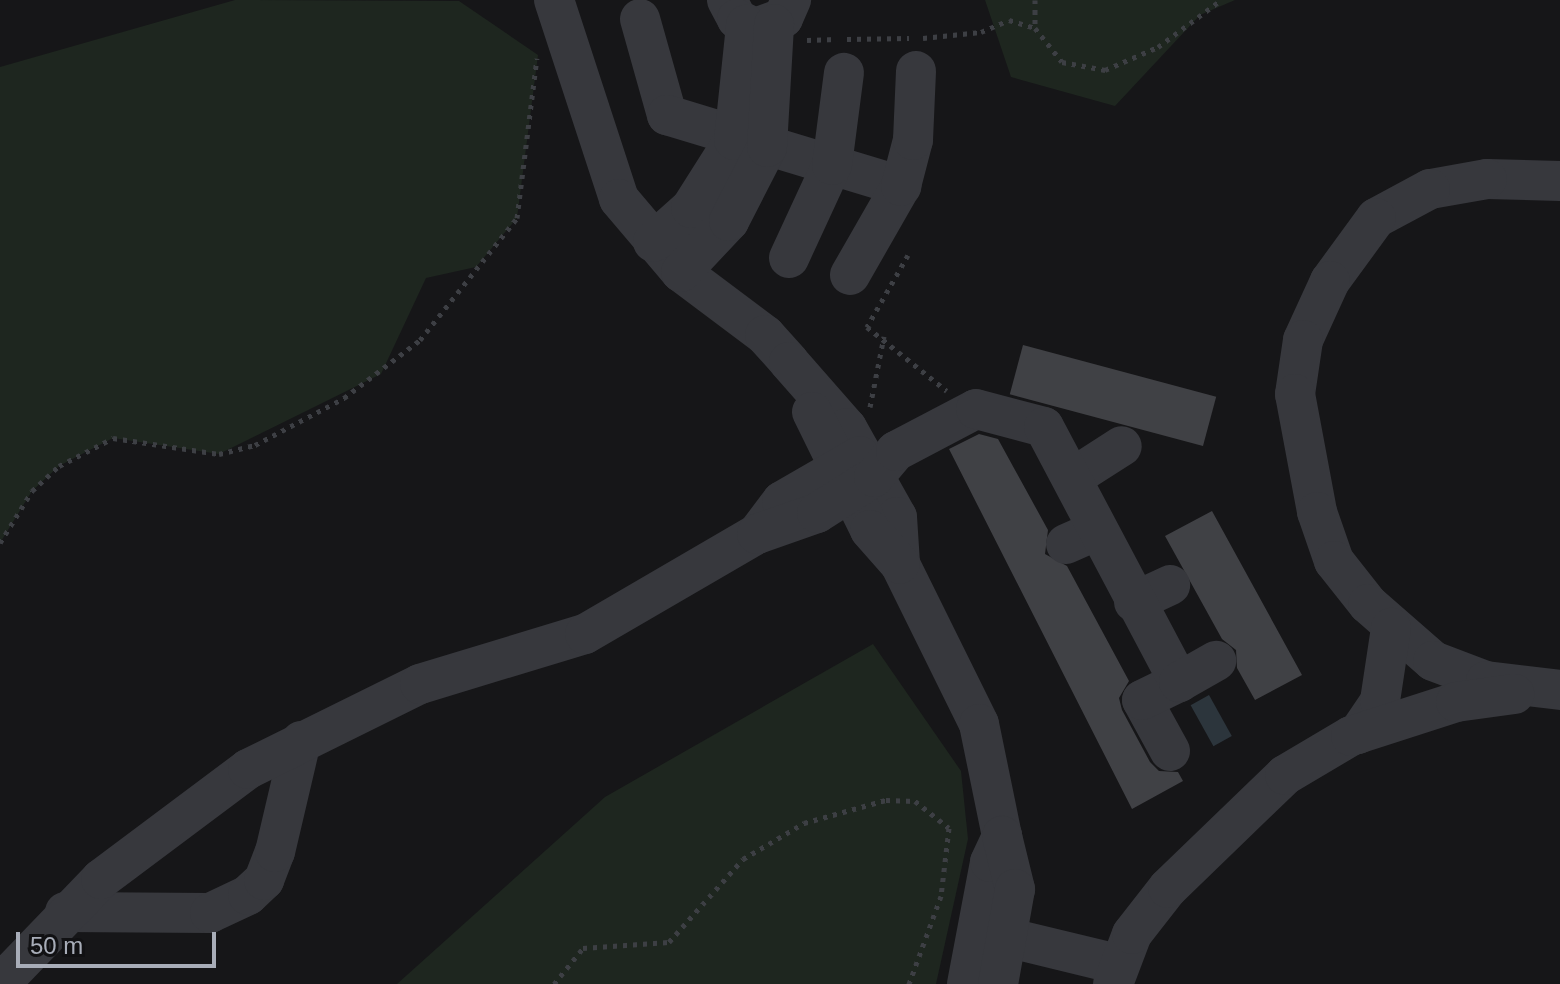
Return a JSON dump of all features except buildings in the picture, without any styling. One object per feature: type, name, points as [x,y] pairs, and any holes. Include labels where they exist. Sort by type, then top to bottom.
[{"type":"street","points":[[554,0],[605,171],[653,242],[681,272],[765,335],[810,389],[897,517],[900,564],[979,724],[1015,889],[995,934],[967,984]]},
{"type":"street","points":[[681,272],[729,221],[751,144],[763,18]]},
{"type":"street","points":[[640,19],[667,115],[751,144],[901,186]]},
{"type":"street","points":[[850,275],[901,186],[913,140],[916,71]]},
{"type":"street","points":[[789,258],[832,165],[844,73]]},
{"type":"street","points":[[653,242],[691,208],[751,144]]},
{"type":"street","points":[[1547,690],[1433,661],[1391,628],[1334,561],[1317,512],[1295,394],[1303,340],[1352,244],[1376,218],[1430,189],[1487,179],[1560,181]]},
{"type":"street","points":[[0,984],[65,912],[161,829],[301,741],[420,684],[585,634],[757,534],[782,501],[864,469],[976,409],[1044,427],[1051,461],[1081,537],[1134,602],[1140,645],[1179,682]]},
{"type":"street","points":[[1051,461],[1122,446]]},
{"type":"street","points":[[1134,602],[1170,585]]},
{"type":"street","points":[[1358,734],[1380,701],[1391,628]]},
{"type":"street","points":[[1170,751],[1142,700],[1216,661]]},
{"type":"street","points":[[995,934],[1115,974],[1132,934],[1218,833],[1285,775],[1358,734],[1456,702],[1547,690]]},
{"type":"street","points":[[65,912],[210,913],[248,895],[264,880],[275,852],[301,741]]},
{"type":"street","points":[[995,934],[998,984]]},
{"type":"path","points":[[1035,0],[1035,28]]},
{"type":"path","points":[[763,18],[940,37],[1009,20],[1035,28],[1062,62],[1105,70],[1158,47],[1221,0]]},
{"type":"path","points":[[0,543],[13,514],[59,466],[113,438],[219,454],[255,445],[344,398],[420,340],[517,218],[535,42]]},
{"type":"path","points":[[908,255],[867,327],[951,394],[938,401]]},
{"type":"path","points":[[554,984],[583,948],[669,942],[743,859],[804,823],[886,800],[915,801],[949,828],[941,896],[909,984]]},
{"type":"shaded area","points":[[235,0],[459,1],[538,55],[517,218],[476,267],[426,278],[381,374],[219,454],[113,438],[59,466],[32,491],[0,543],[0,67]]},
{"type":"shaded area","points":[[985,0],[1235,0],[1200,15],[1115,106],[1011,77]]},
{"type":"shaded area","points":[[873,644],[961,771],[968,839],[936,984],[397,984],[605,797]]},
{"type":"shaded area","points":[[1209,695],[1232,736],[1213,746],[1191,705]]}]
